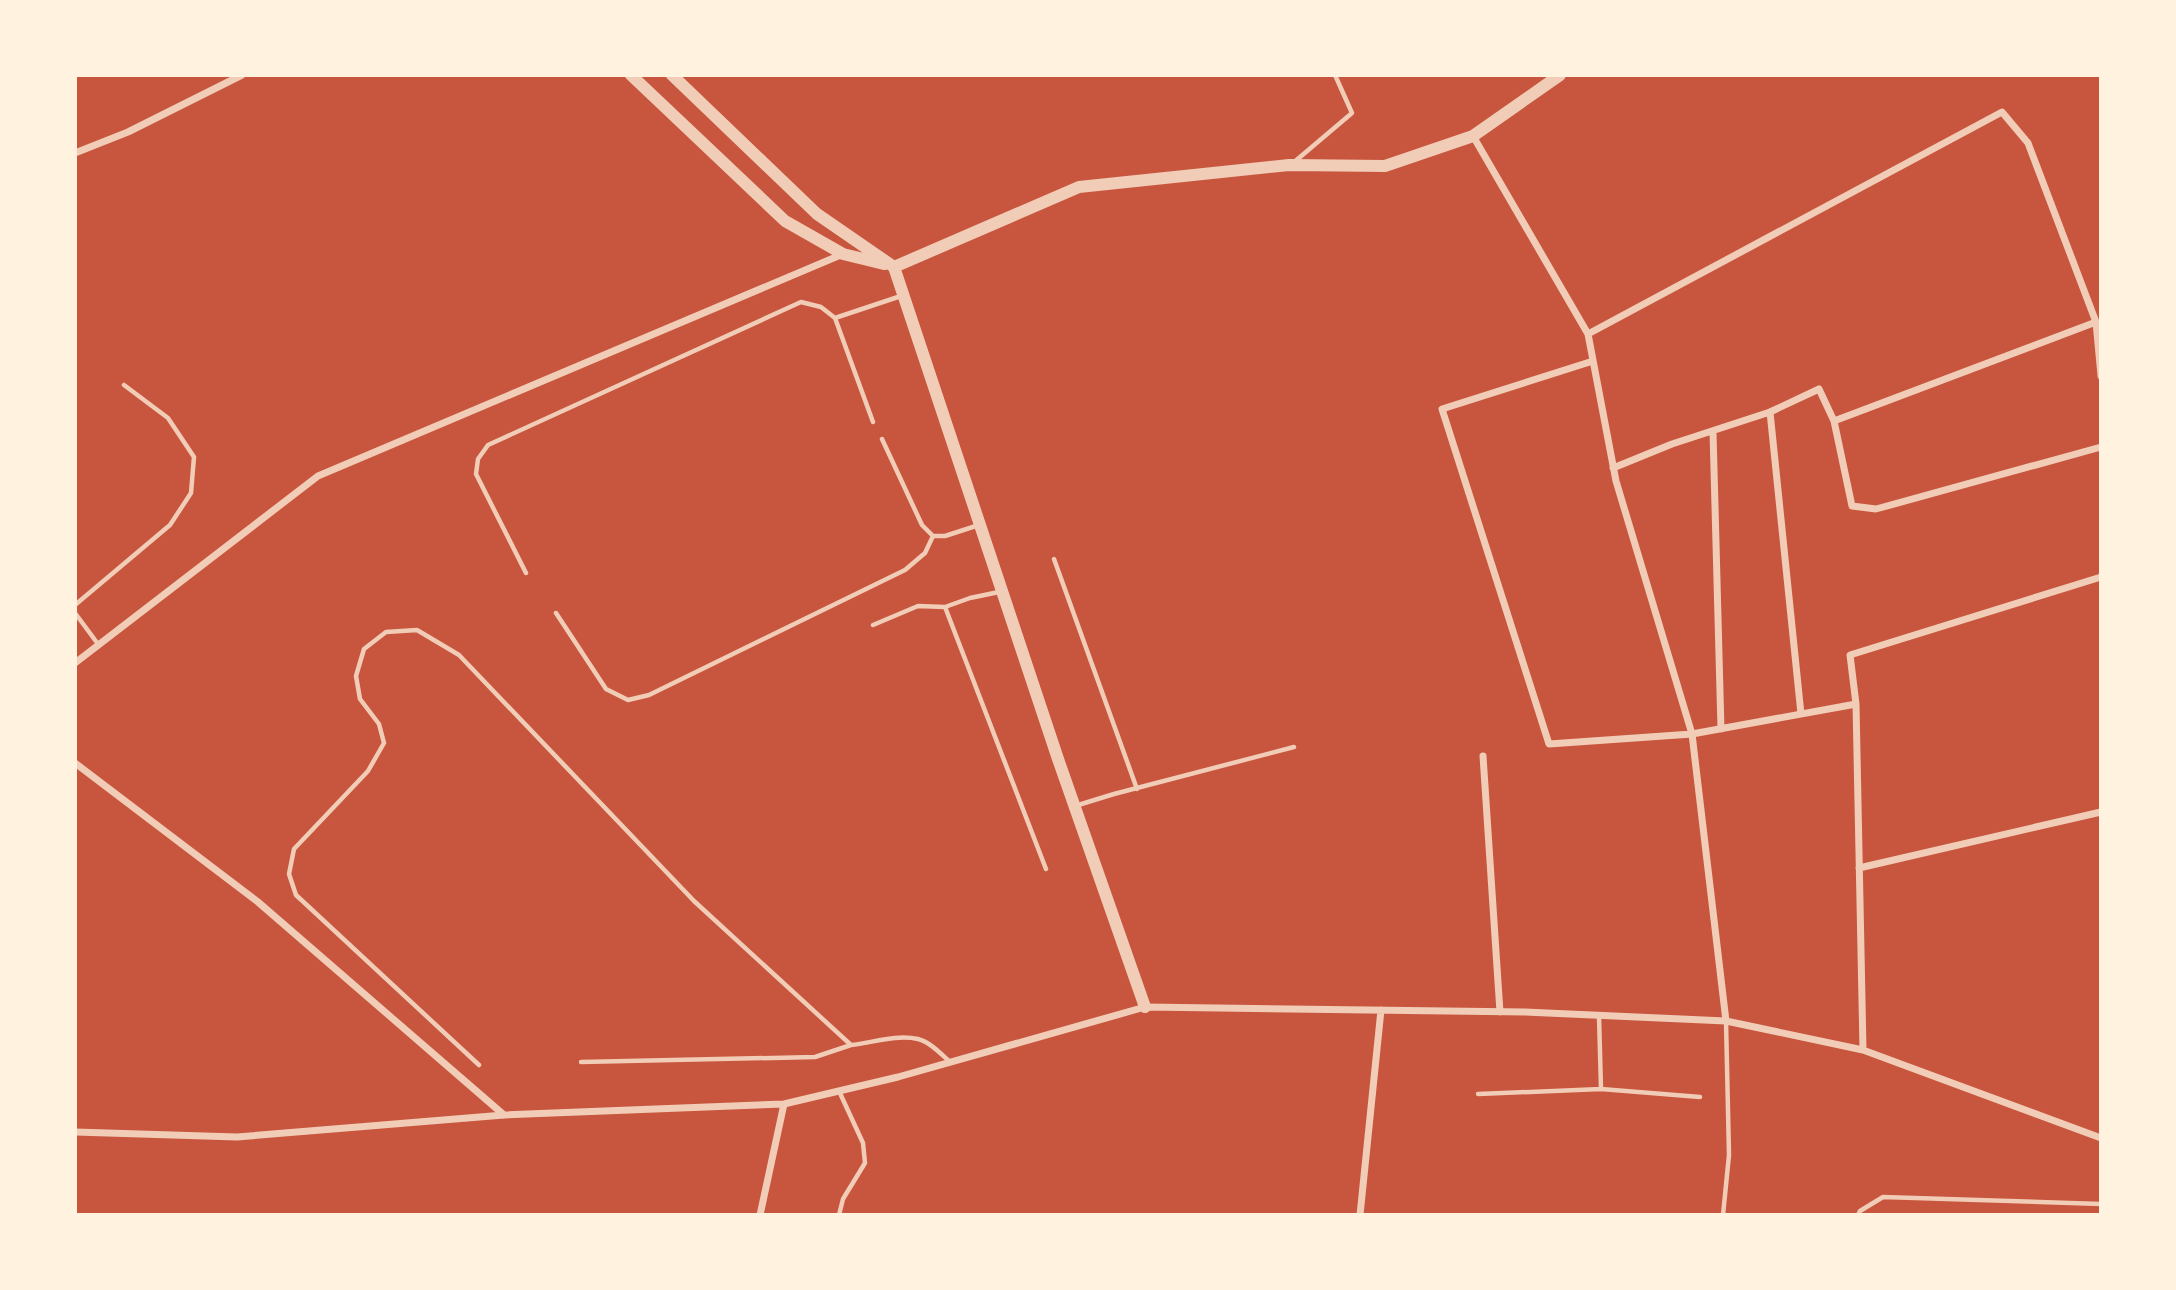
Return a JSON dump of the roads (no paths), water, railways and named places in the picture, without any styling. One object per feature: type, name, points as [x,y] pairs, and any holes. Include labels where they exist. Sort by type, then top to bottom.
[{"type":"street","points":[[75,153],[128,132],[242,75]]},
{"type":"street","points":[[631,75],[785,221],[843,254],[894,267],[1079,187],[1289,166],[1385,166],[1473,136],[1560,75]]},
{"type":"street","points":[[672,75],[817,214],[894,267],[1145,1007]]},
{"type":"street","points":[[1588,334],[2002,112],[2028,143],[2096,322],[2101,376]]},
{"type":"street","points":[[1473,136],[1588,334],[1614,468],[1692,734],[1726,1021]]},
{"type":"street","points":[[75,663],[318,476],[843,254]]},
{"type":"street","points":[[1834,421],[2096,322]]},
{"type":"street","points":[[1593,361],[1442,409],[1549,744],[1692,734],[1856,704]]},
{"type":"street","points":[[1614,468],[1672,443],[1770,412],[1819,389],[1834,421],[1852,506],[1877,509],[2101,447]]},
{"type":"street","points":[[1770,412],[1801,714]]},
{"type":"street","points":[[1713,432],[1721,729]]},
{"type":"street","points":[[1863,1050],[1856,704],[1850,655],[2101,577]]},
{"type":"street","points":[[1483,756],[1500,1012]]},
{"type":"street","points":[[75,763],[258,902],[504,1115]]},
{"type":"street","points":[[1859,869],[2101,812]]},
{"type":"street","points":[[75,1132],[237,1137],[504,1115],[784,1104],[898,1077],[1145,1007],[1500,1012],[1726,1021],[1863,1050],[2101,1138]]},
{"type":"street","points":[[1360,1215],[1381,1010]]},
{"type":"street","points":[[760,1215],[784,1104]]},
{"type":"lane","points":[[1289,166],[1352,113],[1335,75]]},
{"type":"lane","points":[[835,318],[903,295]]},
{"type":"lane","points":[[526,573],[477,474],[478,459],[488,445],[801,302],[821,307],[835,318],[873,422]]},
{"type":"lane","points":[[75,605],[170,525],[191,493],[194,457],[168,418],[124,384]]},
{"type":"lane","points":[[882,439],[922,525],[933,536],[946,536],[980,525]]},
{"type":"lane","points":[[555,613],[606,689],[628,700],[649,695],[905,570],[925,553],[933,536]]},
{"type":"lane","points":[[1054,559],[1137,789]]},
{"type":"lane","points":[[873,625],[918,606],[945,607],[1002,591]]},
{"type":"lane","points":[[945,607],[1046,869]]},
{"type":"lane","points":[[75,613],[99,645]]},
{"type":"lane","points":[[480,1065],[296,895],[289,874],[294,849],[368,771],[384,743],[379,724],[360,699],[356,676],[364,649],[386,632],[416,630],[459,655],[694,901],[850,1045]]},
{"type":"lane","points":[[1075,806],[1294,747]]},
{"type":"lane","points":[[1599,1016],[1601,1089]]},
{"type":"lane","points":[[1723,1215],[1730,1155],[1726,1021]]},
{"type":"lane","points":[[581,1062],[815,1057],[850,1045],[894,1038],[918,1039],[935,1049],[950,1063]]},
{"type":"lane","points":[[1478,1094],[1601,1089],[1700,1097]]},
{"type":"lane","points":[[839,1091],[863,1143],[865,1163],[843,1199],[839,1215]]},
{"type":"lane","points":[[1858,1215],[1883,1197],[2101,1204]]}]
